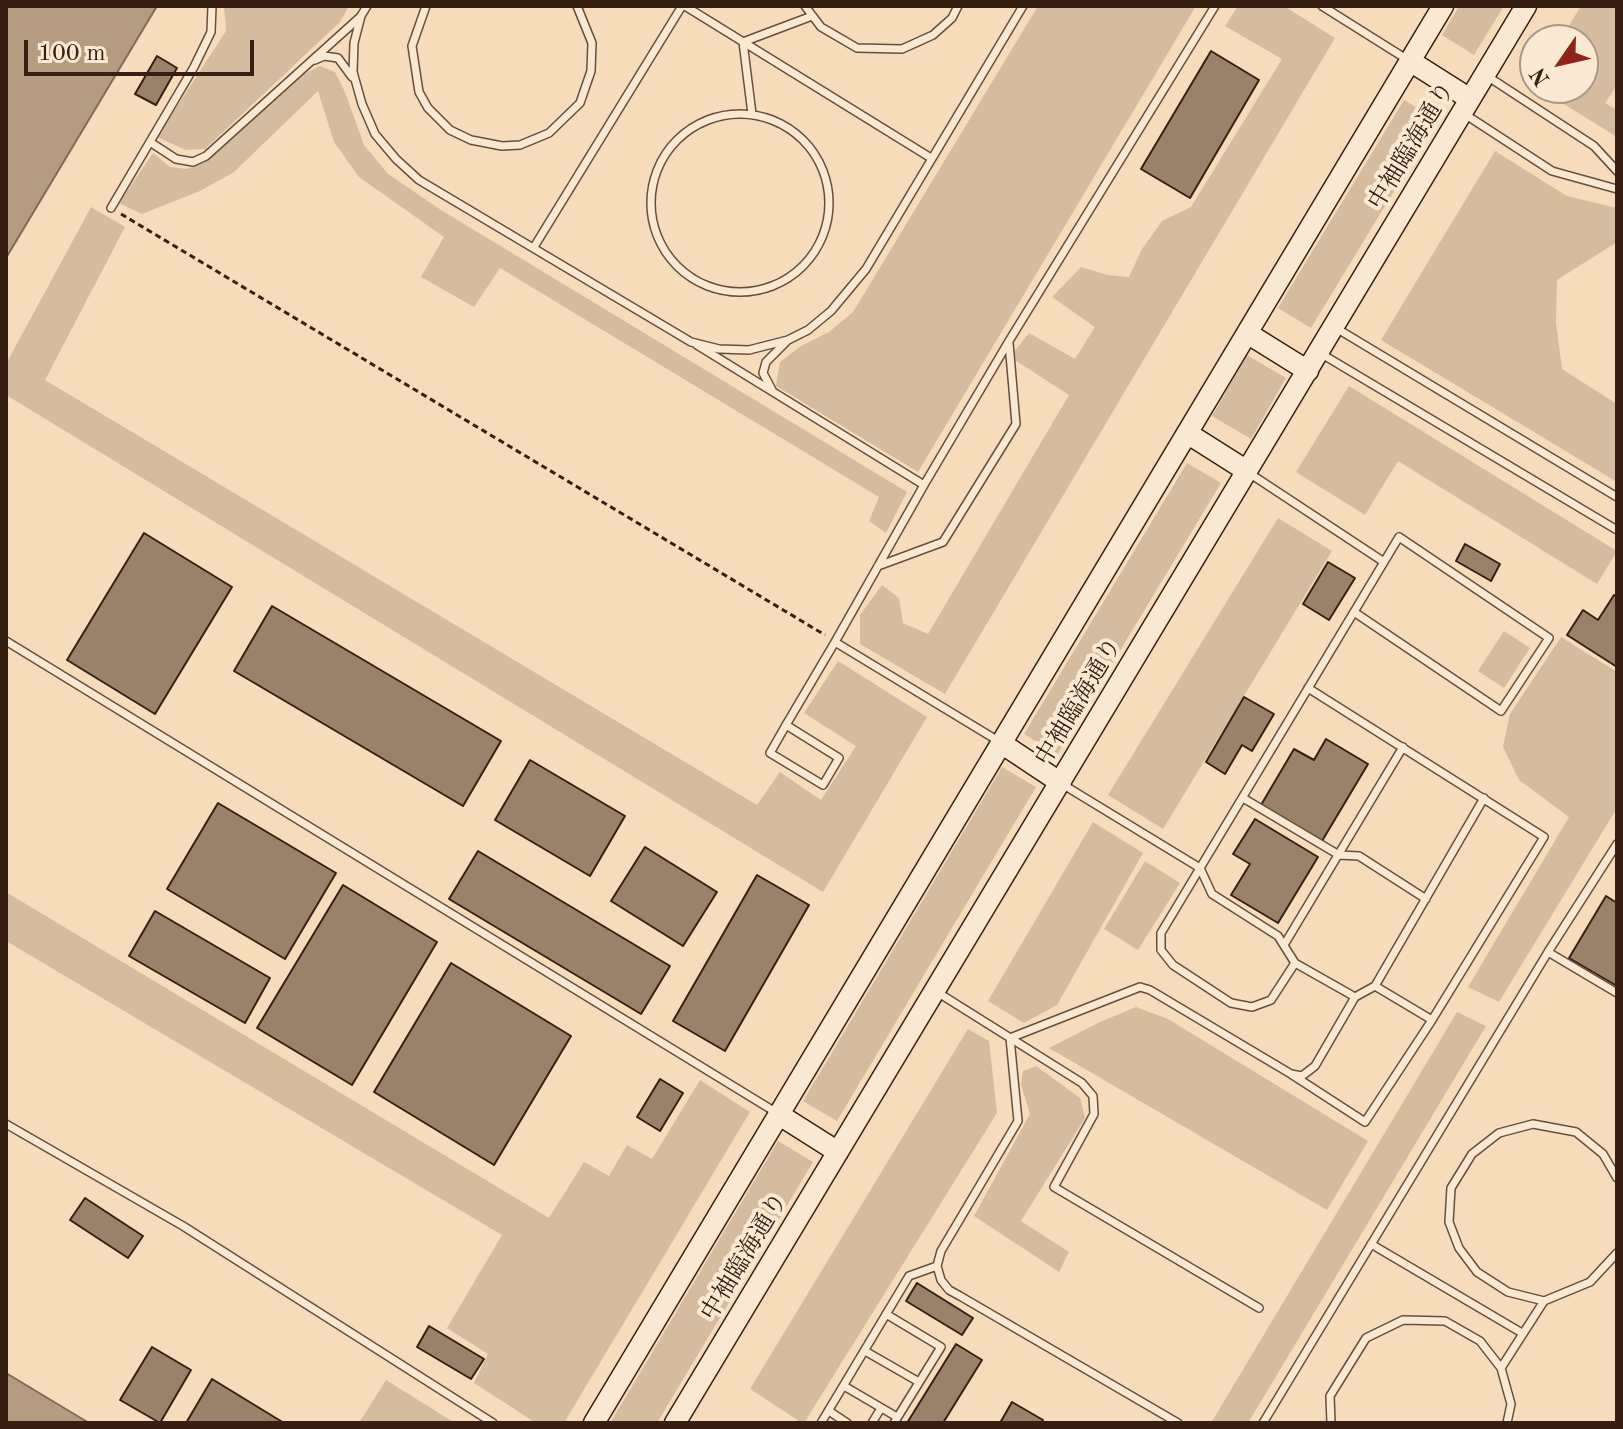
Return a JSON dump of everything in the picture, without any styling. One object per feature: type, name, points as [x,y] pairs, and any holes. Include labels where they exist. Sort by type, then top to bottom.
[{"type":"street","name":"中袖臨海通り","points":[[594,1423],[1443,6]]},
{"type":"street","name":"中袖臨海通り","points":[[675,1423],[1526,6]]},
{"type":"street","points":[[1410,61],[1466,106]]},
{"type":"street","points":[[1247,333],[1308,371]]},
{"type":"street","points":[[1187,433],[1247,471]]},
{"type":"street","points":[[1001,743],[1061,783]]},
{"type":"street","points":[[778,1114],[838,1152]]},
{"type":"lane","points":[[111,208],[211,32],[212,6]]},
{"type":"lane","points":[[367,6],[354,43],[353,72],[362,104],[375,134],[419,180],[924,485]]},
{"type":"lane","points":[[426,6],[412,46],[419,92],[428,108],[450,130],[471,140],[502,146],[520,145],[549,133],[580,103],[591,71],[592,43],[577,6]]},
{"type":"lane","points":[[534,247],[683,6],[931,158]]},
{"type":"lane","points":[[805,6],[821,27],[857,48],[902,49],[933,35],[952,18],[958,6]]},
{"type":"lane","points":[[691,342],[719,349],[749,350],[788,340],[808,330],[831,311],[866,269],[1023,6]]},
{"type":"lane","points":[[786,725],[839,758],[823,785],[770,753],[786,725],[835,642],[924,485],[1009,341],[1215,6]]},
{"type":"lane","points":[[1322,6],[1410,61]]},
{"type":"lane","points":[[150,142],[176,159],[193,162],[206,156],[361,16]]},
{"type":"lane","points":[[743,42],[812,16]]},
{"type":"lane","points":[[743,42],[752,114]]},
{"type":"lane","points":[[309,62],[324,56],[338,58],[356,81]]},
{"type":"lane","points":[[1485,75],[1594,146],[1617,171]]},
{"type":"lane","points":[[1466,106],[1552,171],[1617,189]]},
{"type":"lane","points":[[752,114],[782,123],[806,142],[823,169],[830,208],[823,239],[806,265],[781,284],[760,292],[728,293],[686,276],[665,253],[652,222],[650,191],[659,162],[687,130],[715,116],[752,114]]},
{"type":"lane","points":[[1334,327],[1617,497]]},
{"type":"lane","points":[[779,397],[767,384],[763,373],[766,362],[788,340]]},
{"type":"lane","points":[[878,566],[943,542],[1016,424],[1009,341]]},
{"type":"lane","points":[[1319,352],[1617,530]]},
{"type":"lane","points":[[1247,471],[1384,562]]},
{"type":"lane","points":[[1295,963],[1271,1000],[1252,1007],[1231,1003],[1173,965],[1161,950],[1161,933],[1399,537],[1549,638],[1501,711],[1354,612]]},
{"type":"lane","points":[[6,641],[778,1114]]},
{"type":"lane","points":[[835,642],[1001,743]]},
{"type":"lane","points":[[1010,1038],[1140,987],[1291,1074],[1365,1122],[1432,1020],[1544,837],[1308,688]]},
{"type":"lane","points":[[1284,945],[1403,747]]},
{"type":"lane","points":[[1061,783],[1200,868],[1212,894],[1278,936],[1295,963],[1355,997]]},
{"type":"lane","points":[[1243,798],[1339,855],[1359,856],[1426,899]]},
{"type":"lane","points":[[1291,1074],[1302,1076],[1315,1066],[1355,997],[1375,986],[1484,798]]},
{"type":"lane","points":[[1263,1423],[1548,952],[1617,844]]},
{"type":"lane","points":[[1548,952],[1617,993]]},
{"type":"lane","points":[[1375,986],[1432,1020]]},
{"type":"lane","points":[[935,991],[1082,1083],[1093,1096],[1094,1114],[1054,1187],[1259,1308]]},
{"type":"lane","points":[[1010,1038],[1018,1121],[941,1251],[937,1266],[941,1280],[949,1290],[1178,1423]]},
{"type":"lane","points":[[6,1124],[256,1271],[493,1423]]},
{"type":"lane","points":[[1544,1301],[1508,1292],[1477,1272],[1459,1248],[1449,1222],[1451,1188],[1472,1154],[1499,1133],[1533,1124],[1576,1132],[1603,1154],[1617,1178]]},
{"type":"lane","points":[[1371,1244],[1522,1333]]},
{"type":"lane","points":[[1501,1368],[1544,1301],[1590,1282],[1617,1253]]},
{"type":"lane","points":[[821,1423],[909,1276],[937,1266]]},
{"type":"lane","points":[[844,1386],[895,1420],[941,1347],[886,1314]]},
{"type":"lane","points":[[1331,1423],[1330,1396],[1366,1338],[1403,1320],[1445,1321],[1480,1341],[1501,1368],[1511,1404],[1507,1423]]},
{"type":"lane","points":[[865,1351],[919,1382]]},
{"type":"lane","points":[[872,1423],[881,1408]]},
{"type":"lane","points":[[829,1411],[847,1423]]},
{"type":"path","points":[[111,208],[835,642]]},
{"type":"shaded area","points":[[6,6],[157,6],[6,258]]},
{"type":"shaded area","points":[[224,6],[349,6],[340,22],[205,149],[186,150],[157,137],[226,31]]},
{"type":"shaded area","points":[[1038,6],[1196,6],[918,472],[776,386],[780,362],[801,346],[829,332],[853,312]]},
{"type":"shaded area","points":[[1238,6],[1284,6],[1335,38],[945,694],[860,644],[860,615],[882,585],[899,598],[903,623],[928,634],[1069,395],[1010,357],[1029,333],[1075,359],[1095,327],[1052,297],[1081,267],[1107,275],[1129,277],[1142,249],[1162,221],[1191,207],[1282,59],[1225,26]]},
{"type":"shaded area","points":[[1459,6],[1504,6],[1474,55],[1442,35]]},
{"type":"shaded area","points":[[1581,6],[1617,6],[1617,85],[1605,103],[1617,110],[1617,137],[1564,104],[1599,104],[1599,24],[1570,24]]},
{"type":"shaded area","points":[[320,66],[335,72],[364,145],[388,174],[441,210],[907,492],[886,533],[869,521],[879,497],[500,268],[474,307],[421,277],[444,237],[359,177],[334,142],[318,91],[234,172],[200,191],[142,214],[119,203],[153,153],[170,167],[187,169],[205,162],[304,74]]},
{"type":"shaded area","points":[[1404,100],[1437,120],[1311,328],[1278,308]]},
{"type":"shaded area","points":[[1495,151],[1567,196],[1617,208],[1617,242],[1557,280],[1556,323],[1562,369],[1617,404],[1617,482],[1381,340]]},
{"type":"shaded area","points":[[91,207],[125,227],[45,380],[757,805],[780,772],[821,800],[856,746],[804,713],[838,661],[927,717],[823,892],[6,395],[6,364]]},
{"type":"shaded area","points":[[1247,355],[1286,378],[1251,439],[1212,416]]},
{"type":"shaded area","points":[[1349,386],[1617,551],[1597,584],[1398,461],[1365,515],[1296,472]]},
{"type":"shaded area","points":[[1187,463],[1221,483],[1057,755],[1024,734]]},
{"type":"shaded area","points":[[1278,518],[1332,551],[1163,829],[1108,795]]},
{"type":"shaded area","points":[[1504,631],[1530,648],[1504,688],[1478,671]]},
{"type":"shaded area","points":[[1561,637],[1617,672],[1617,808],[1499,1002],[1468,987],[1569,817],[1519,780],[1503,747],[1510,714]]},
{"type":"shaded area","points":[[1002,767],[1036,787],[837,1121],[803,1101]]},
{"type":"shaded area","points":[[1093,822],[1143,853],[1057,1005],[1024,1023],[988,1001]]},
{"type":"shaded area","points":[[1145,861],[1180,883],[1138,950],[1104,929]]},
{"type":"shaded area","points":[[6,892],[549,1218],[584,1162],[609,1176],[627,1145],[652,1159],[700,1080],[750,1112],[564,1423],[536,1423],[474,1383],[488,1354],[447,1328],[502,1235],[6,941]]},
{"type":"shaded area","points":[[1136,1007],[1168,1019],[1368,1141],[1327,1210],[1049,1048]]},
{"type":"shaded area","points":[[1457,1012],[1486,1026],[1248,1423],[1211,1423]]},
{"type":"shaded area","points":[[968,1029],[989,1041],[997,1113],[802,1423],[750,1389]]},
{"type":"shaded area","points":[[1036,1066],[1080,1098],[1085,1118],[1021,1221],[1069,1252],[1059,1272],[974,1216],[1030,1114],[1021,1085],[1023,1071]]},
{"type":"shaded area","points":[[778,1141],[813,1162],[657,1423],[610,1423]]},
{"type":"shaded area","points":[[6,1373],[89,1423],[6,1423]]},
{"type":"shaded area","points":[[386,1380],[455,1423],[359,1423]]},
{"type":"building","points":[[1211,51],[1259,80],[1190,198],[1141,169]]},
{"type":"building","points":[[157,56],[177,68],[156,105],[135,94]]},
{"type":"building","points":[[144,533],[232,587],[155,714],[67,660]]},
{"type":"building","points":[[1465,544],[1500,564],[1491,581],[1456,561]]},
{"type":"building","points":[[1328,562],[1355,578],[1329,620],[1303,604]]},
{"type":"building","points":[[1614,595],[1617,597],[1617,667],[1567,635],[1583,610],[1598,620]]},
{"type":"building","points":[[272,606],[501,741],[463,806],[234,671]]},
{"type":"building","points":[[1244,697],[1274,714],[1252,751],[1242,745],[1225,774],[1206,762]]},
{"type":"building","points":[[1326,739],[1368,764],[1322,841],[1261,805],[1294,749],[1314,760]]},
{"type":"building","points":[[530,760],[625,816],[590,876],[495,820]]},
{"type":"building","points":[[218,803],[336,873],[285,959],[167,889]]},
{"type":"building","points":[[1255,819],[1318,857],[1278,923],[1231,895],[1250,864],[1233,854]]},
{"type":"building","points":[[645,847],[717,892],[683,946],[611,901]]},
{"type":"building","points":[[478,851],[670,966],[641,1014],[449,899]]},
{"type":"building","points":[[757,875],[809,905],[725,1051],[673,1021]]},
{"type":"building","points":[[343,885],[437,942],[352,1085],[257,1028]]},
{"type":"building","points":[[1606,896],[1617,903],[1617,986],[1569,958]]},
{"type":"building","points":[[155,911],[270,978],[245,1023],[129,956]]},
{"type":"building","points":[[451,963],[571,1036],[494,1165],[374,1092]]},
{"type":"building","points":[[660,1079],[683,1093],[660,1131],[637,1117]]},
{"type":"building","points":[[85,1198],[143,1236],[128,1258],[70,1220]]},
{"type":"building","points":[[917,1283],[973,1318],[962,1335],[906,1301]]},
{"type":"building","points":[[429,1326],[484,1359],[471,1379],[417,1347]]},
{"type":"building","points":[[956,1344],[982,1360],[943,1423],[907,1423]]},
{"type":"building","points":[[152,1347],[191,1370],[160,1423],[120,1400]]},
{"type":"building","points":[[212,1379],[284,1423],[186,1423]]},
{"type":"building","points":[[1012,1402],[1043,1420],[1041,1423],[1000,1423]]}]
